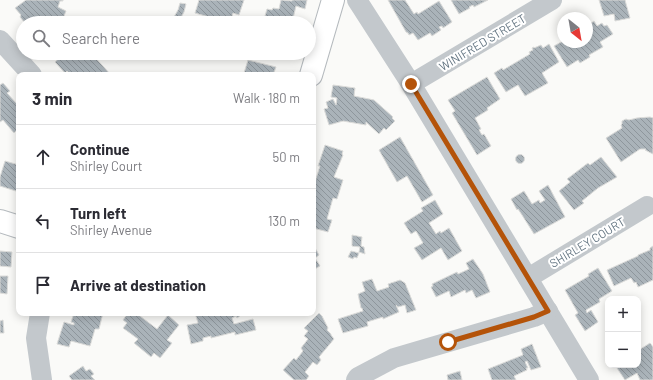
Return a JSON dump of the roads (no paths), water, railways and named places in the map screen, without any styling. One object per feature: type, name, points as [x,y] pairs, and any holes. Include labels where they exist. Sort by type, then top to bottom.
[{"type":"main road","points":[[316,58],[333,0]]},
{"type":"main road","points":[[312,72],[315,60]]},
{"type":"main road","points":[[0,222],[16,226]]},
{"type":"street","points":[[357,0],[411,84],[589,380]]},
{"type":"street","name":"WINIFRED STREET","points":[[411,84],[552,0]]},
{"type":"street","points":[[0,40],[16,58]]},
{"type":"street","points":[[18,60],[29,72]]},
{"type":"street","name":"SHIRLEY COURT","points":[[528,278],[647,206]]},
{"type":"street","points":[[356,380],[358,377],[394,358],[534,317],[548,311]]},
{"type":"street","points":[[40,316],[36,338],[42,380]]}]
